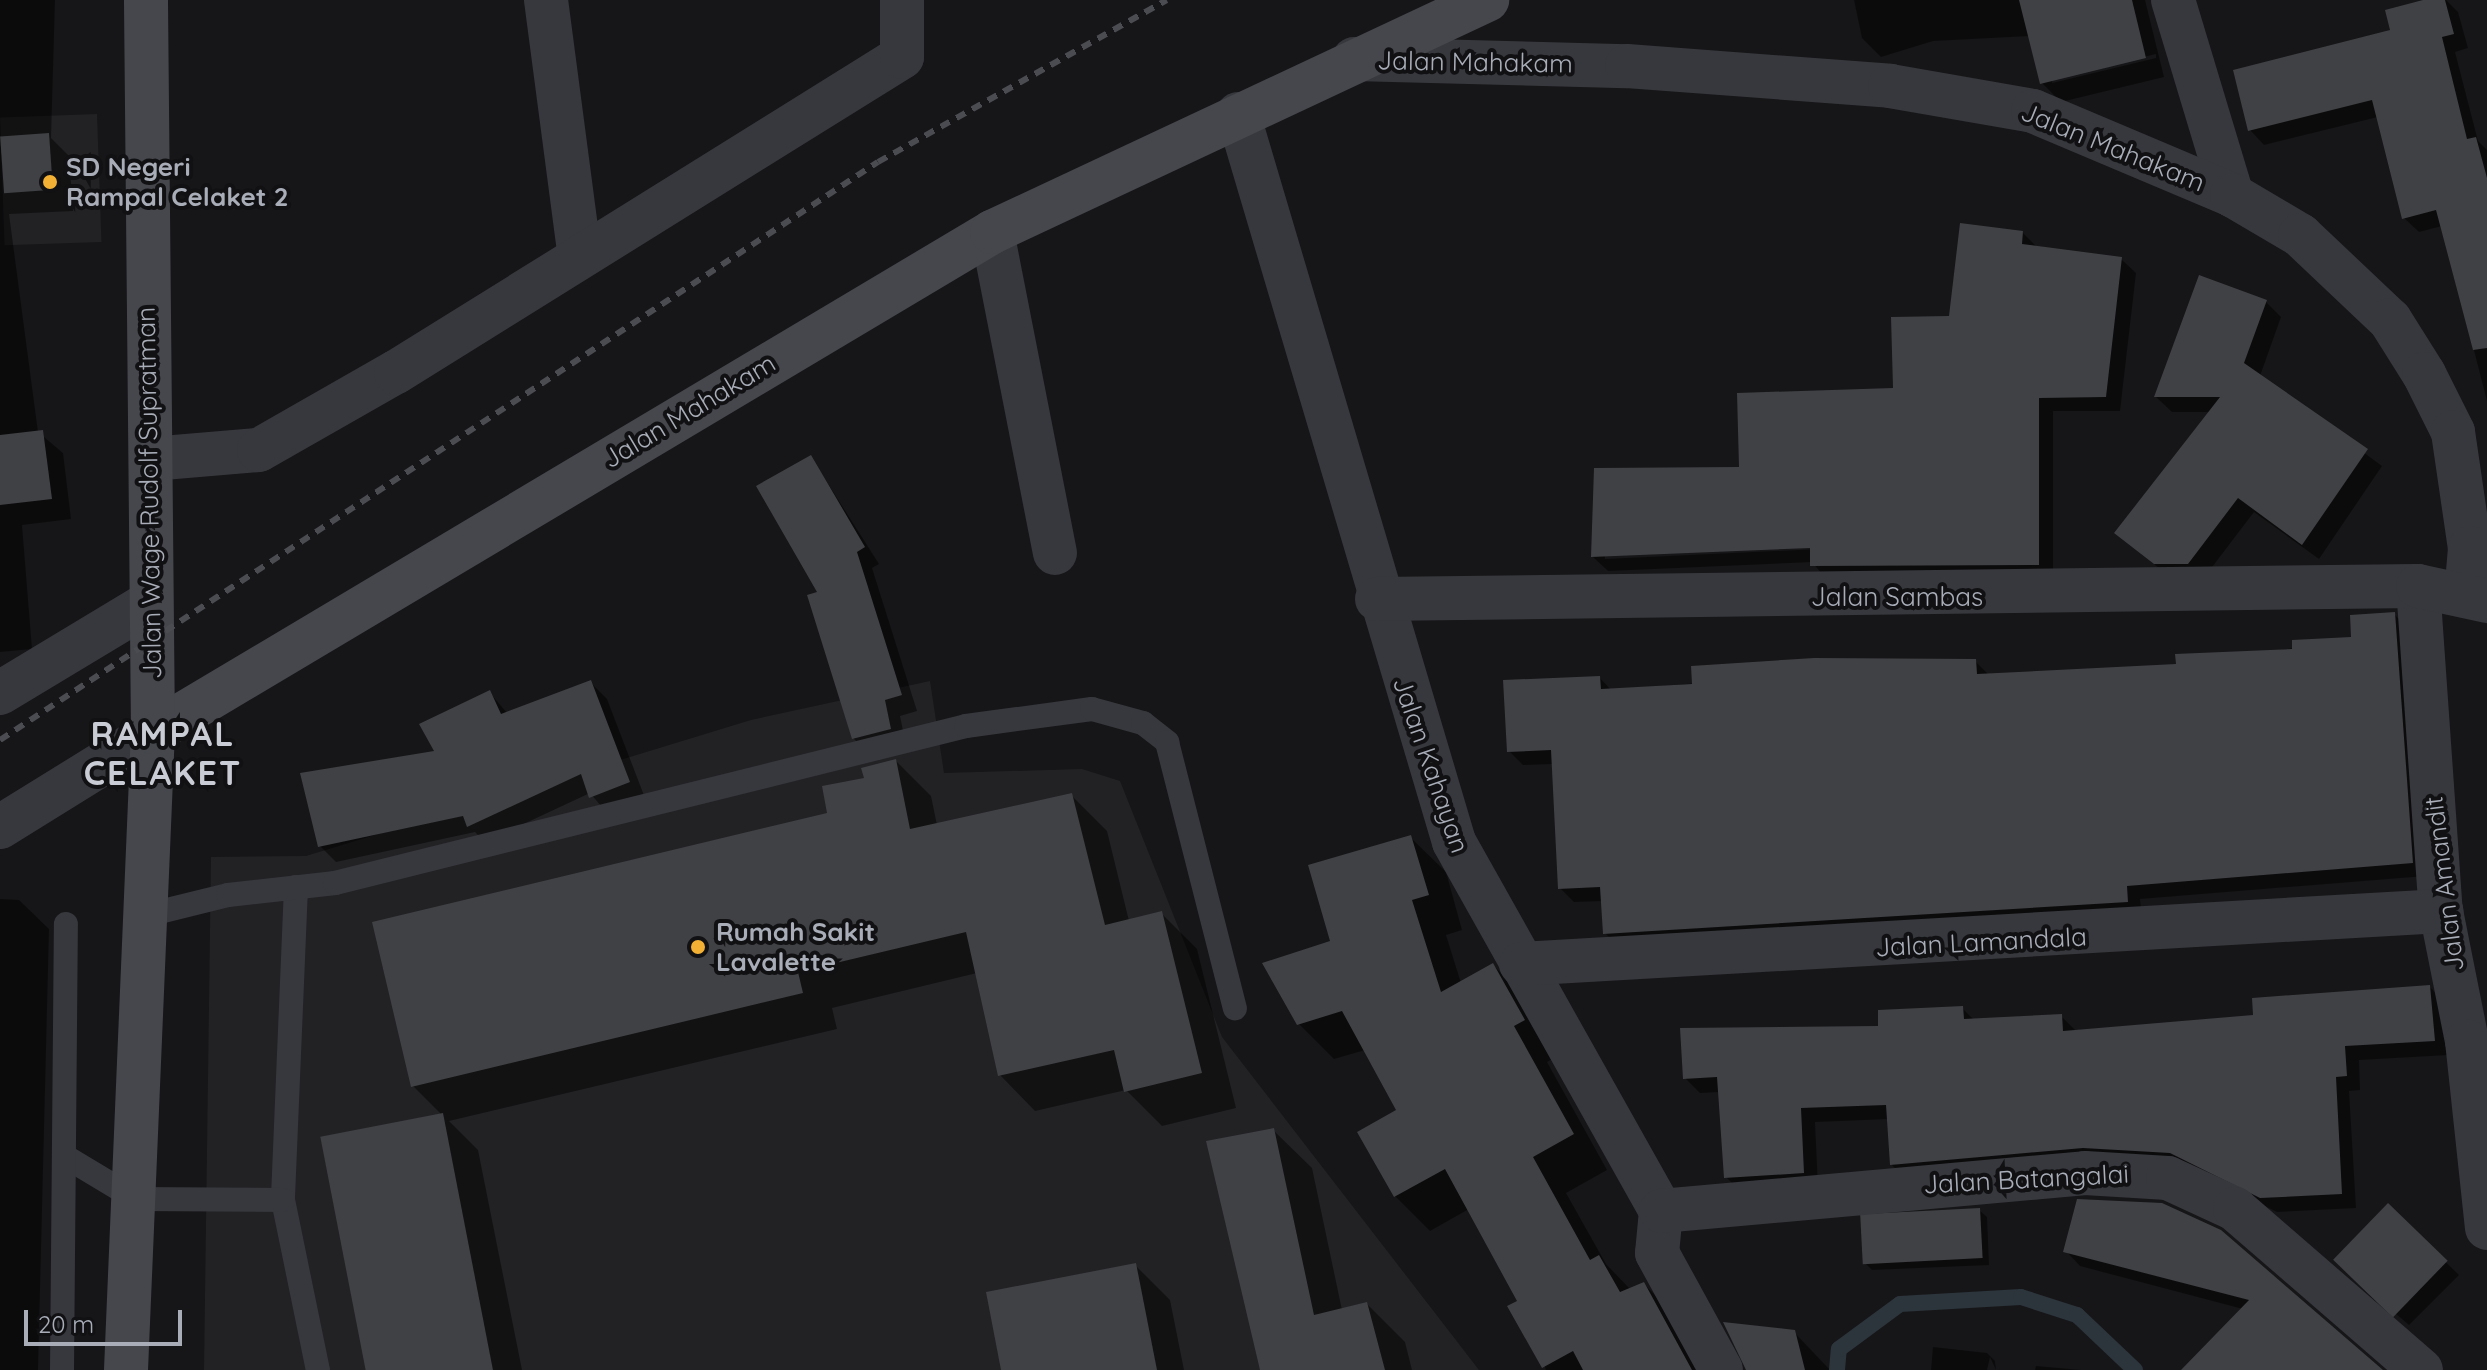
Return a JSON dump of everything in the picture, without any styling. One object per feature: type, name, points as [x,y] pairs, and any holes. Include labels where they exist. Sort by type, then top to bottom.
[{"type":"street","name":"Jalan Wage Rudolf Supratman","points":[[126,1370],[136,1199],[153,732],[146,0]]},
{"type":"street","points":[[546,0],[580,257]]},
{"type":"street","points":[[151,459],[259,450],[580,257],[902,57],[902,0]]},
{"type":"street","name":"Jalan Mahakam","points":[[153,732],[992,232],[1354,59],[1487,0]]},
{"type":"street","points":[[2173,0],[2232,195]]},
{"type":"street","name":"Jalan Mahakam","points":[[1354,59],[1627,66],[1890,86],[2033,111],[2232,195],[2311,246],[2390,320],[2424,374],[2453,432],[2476,598]]},
{"type":"street","name":"Jalan Kahayan","points":[[1238,114],[1377,599],[1454,842],[1661,1211]]},
{"type":"street","points":[[992,232],[1055,553]]},
{"type":"street","name":"Jalan Sambas","points":[[1377,599],[2418,586],[2476,598]]},
{"type":"street","name":"Jalan Amandit","points":[[2418,586],[2441,911],[2477,1039],[2487,1228]]},
{"type":"street","points":[[0,693],[151,602]]},
{"type":"street","points":[[0,827],[153,732]]},
{"type":"street","name":"Jalan Lamandala","points":[[1521,964],[2441,911]]},
{"type":"street","name":"Jalan Batangalai","points":[[1661,1211],[2026,1177],[2168,1178],[2235,1209],[2421,1370]]},
{"type":"street","points":[[1661,1211],[1657,1253],[1721,1370]]},
{"type":"lane","points":[[147,915],[296,887],[335,883],[966,726],[1092,709],[1143,723],[1167,742],[1235,1008]]},
{"type":"lane","points":[[296,887],[283,1200],[318,1370]]},
{"type":"lane","points":[[62,1370],[66,924]]},
{"type":"lane","points":[[66,1157],[136,1199],[283,1200]]},
{"type":"shaded area","name":"SD Negeri Rampal Celaket 2","points":[[97,114],[101,242],[5,245],[0,117]]},
{"type":"shaded area","name":"Rumah Sakit Lavalette","points":[[930,681],[944,773],[1082,769],[1120,781],[1222,1037],[1479,1370],[204,1370],[211,857],[306,856],[751,720]]},
{"type":"building","points":[[2019,0],[2132,0],[2146,58],[2040,84]]},
{"type":"building","points":[[2423,0],[2445,0],[2454,34],[2442,37],[2467,139],[2476,137],[2487,178],[2487,348],[2473,350],[2436,210],[2402,219],[2372,100],[2248,131],[2233,70],[2390,30],[2385,10]]},
{"type":"building","points":[[49,133],[53,190],[4,193],[0,136]]},
{"type":"building","points":[[1960,223],[2023,231],[2022,244],[2122,257],[2106,397],[2039,398],[2039,565],[1810,566],[1810,548],[1591,557],[1594,468],[1739,467],[1737,393],[1893,388],[1891,317],[1949,316]]},
{"type":"building","points":[[2199,275],[2267,300],[2244,363],[2368,449],[2302,545],[2238,498],[2188,564],[2154,564],[2114,533],[2220,397],[2154,397]]},
{"type":"building","points":[[43,430],[52,499],[0,505],[0,435]]},
{"type":"building","points":[[811,455],[865,547],[857,552],[902,695],[885,700],[891,729],[852,739],[807,595],[817,592],[756,486]]},
{"type":"building","points":[[2395,612],[2413,863],[2127,886],[2128,902],[1603,934],[1600,887],[1558,889],[1551,750],[1507,752],[1503,680],[1600,676],[1601,689],[1692,684],[1691,666],[1814,658],[1976,659],[1977,674],[2176,664],[2175,654],[2292,649],[2292,640],[2351,637],[2350,615]]},
{"type":"building","points":[[591,680],[630,782],[589,798],[581,774],[467,827],[463,816],[318,847],[300,773],[434,751],[419,724],[490,690],[501,714]]},
{"type":"building","points":[[896,759],[910,829],[1072,793],[1105,925],[1162,911],[1202,1073],[1124,1092],[1114,1050],[998,1076],[966,932],[798,972],[803,993],[411,1087],[372,922],[827,813],[822,786],[864,778],[861,768]]},
{"type":"building","points":[[1411,835],[1429,895],[1412,900],[1441,992],[1493,963],[1525,1020],[1514,1026],[1574,1134],[1533,1157],[1590,1260],[1599,1255],[1620,1292],[1644,1282],[1692,1370],[1583,1370],[1573,1351],[1542,1368],[1507,1306],[1517,1301],[1445,1169],[1394,1197],[1357,1132],[1396,1110],[1342,1011],[1297,1025],[1262,963],[1330,941],[1308,865]]},
{"type":"building","points":[[2430,985],[2435,1041],[2345,1046],[2347,1076],[2336,1077],[2342,1194],[2260,1198],[2170,1153],[2083,1148],[1890,1165],[1886,1105],[1801,1108],[1804,1173],[1724,1178],[1717,1077],[1683,1079],[1680,1028],[1878,1026],[1878,1010],[1963,1006],[1964,1019],[2062,1014],[2063,1031],[2253,1015],[2252,998]]},
{"type":"building","points":[[443,1113],[493,1370],[366,1370],[320,1137]]},
{"type":"building","points":[[1274,1128],[1314,1315],[1367,1302],[1385,1370],[1260,1370],[1206,1141]]},
{"type":"building","points":[[2077,1199],[2162,1203],[2221,1230],[2383,1370],[2181,1370],[2249,1300],[2063,1252]]},
{"type":"building","points":[[2388,1203],[2448,1261],[2393,1317],[2333,1260]]},
{"type":"building","points":[[1980,1208],[1983,1258],[1863,1264],[1860,1214]]},
{"type":"building","points":[[1136,1263],[1157,1370],[1001,1370],[986,1292]]},
{"type":"building","points":[[1723,1322],[1795,1330],[1805,1370],[1746,1370]]},
{"type":"waterway","points":[[1837,1370],[1839,1349],[1900,1304],[2021,1297],[2077,1315],[2135,1370]]},
{"type":"railway","points":[[0,740],[878,162],[1167,0]]},
{"type":"place","name":"SD Negeri Rampal Celaket 2","points":[[50,182]]},
{"type":"place","name":"Rumah Sakit Lavalette","points":[[698,947]]},
{"type":"district","name":"RAMPAL CELAKET","points":[[163,752]]}]
